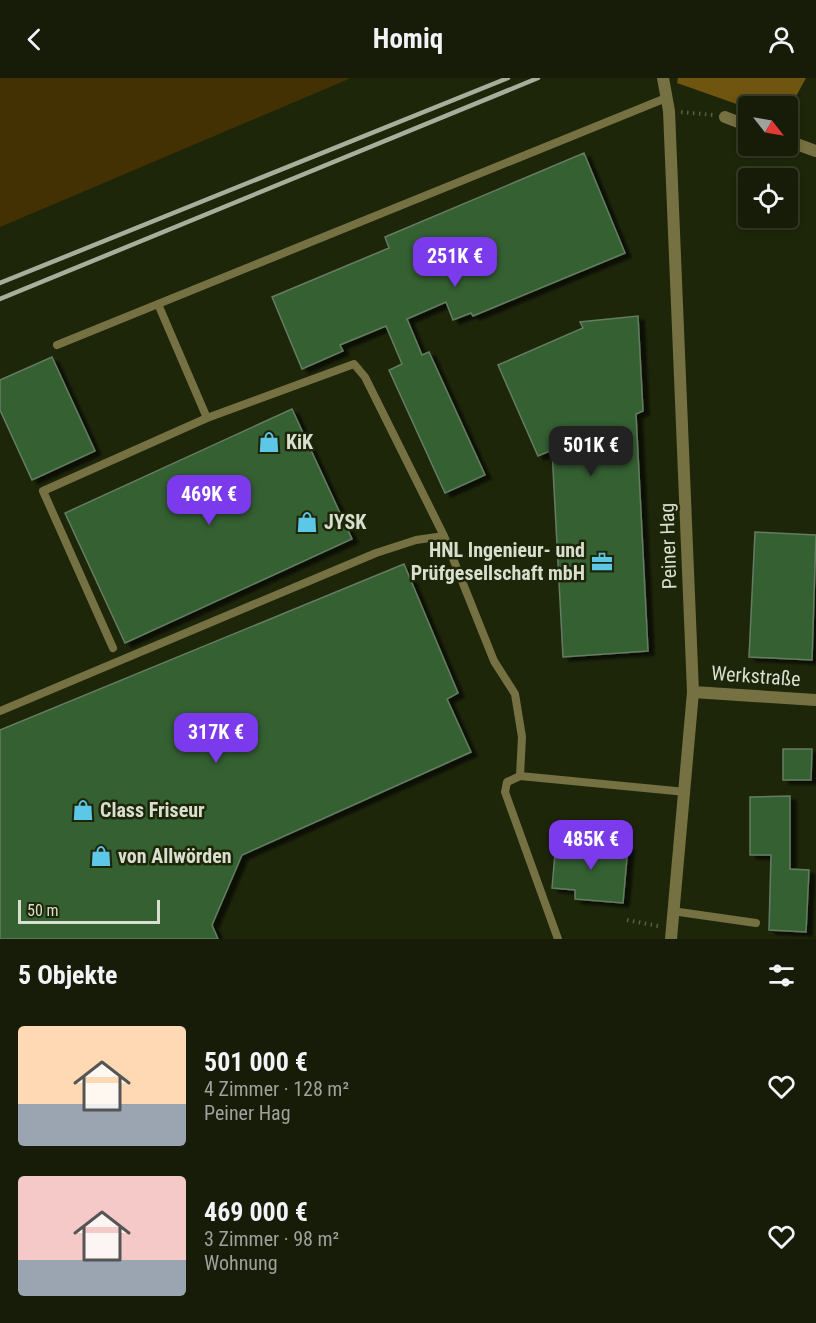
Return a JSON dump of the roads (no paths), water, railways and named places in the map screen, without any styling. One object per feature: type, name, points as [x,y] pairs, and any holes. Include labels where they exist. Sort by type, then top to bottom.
[{"type":"street","name":"Peiner Hag","points":[[663,78],[669,111],[693,692],[686,792],[671,934]]},
{"type":"street","points":[[725,117],[738,122]]},
{"type":"street","points":[[798,145],[816,152]]},
{"type":"street","name":"Werkstraße","points":[[693,692],[816,700]]},
{"type":"lane","points":[[57,345],[666,98]]},
{"type":"lane","points":[[158,304],[207,418]]},
{"type":"lane","points":[[113,648],[43,491],[207,418],[354,364],[365,377],[444,536],[494,661],[515,694],[522,737],[520,776]]},
{"type":"lane","points":[[0,711],[376,553],[416,540],[444,536]]},
{"type":"lane","points":[[558,939],[505,792],[507,782],[520,776],[686,792]]},
{"type":"lane","points":[[672,911],[756,923]]},
{"type":"railway","points":[[0,283],[508,78]]},
{"type":"railway","points":[[0,299],[538,78]]},
{"type":"place","name":"KiK","points":[[269,442]]},
{"type":"place","name":"JYSK","points":[[307,522]]},
{"type":"place","name":"HNL Ingenieur- und Prüfgesellschaft mbH","points":[[602,562]]},
{"type":"place","name":"Class Friseur","points":[[83,810]]},
{"type":"place","name":"von Allwörden","points":[[101,856]]}]
